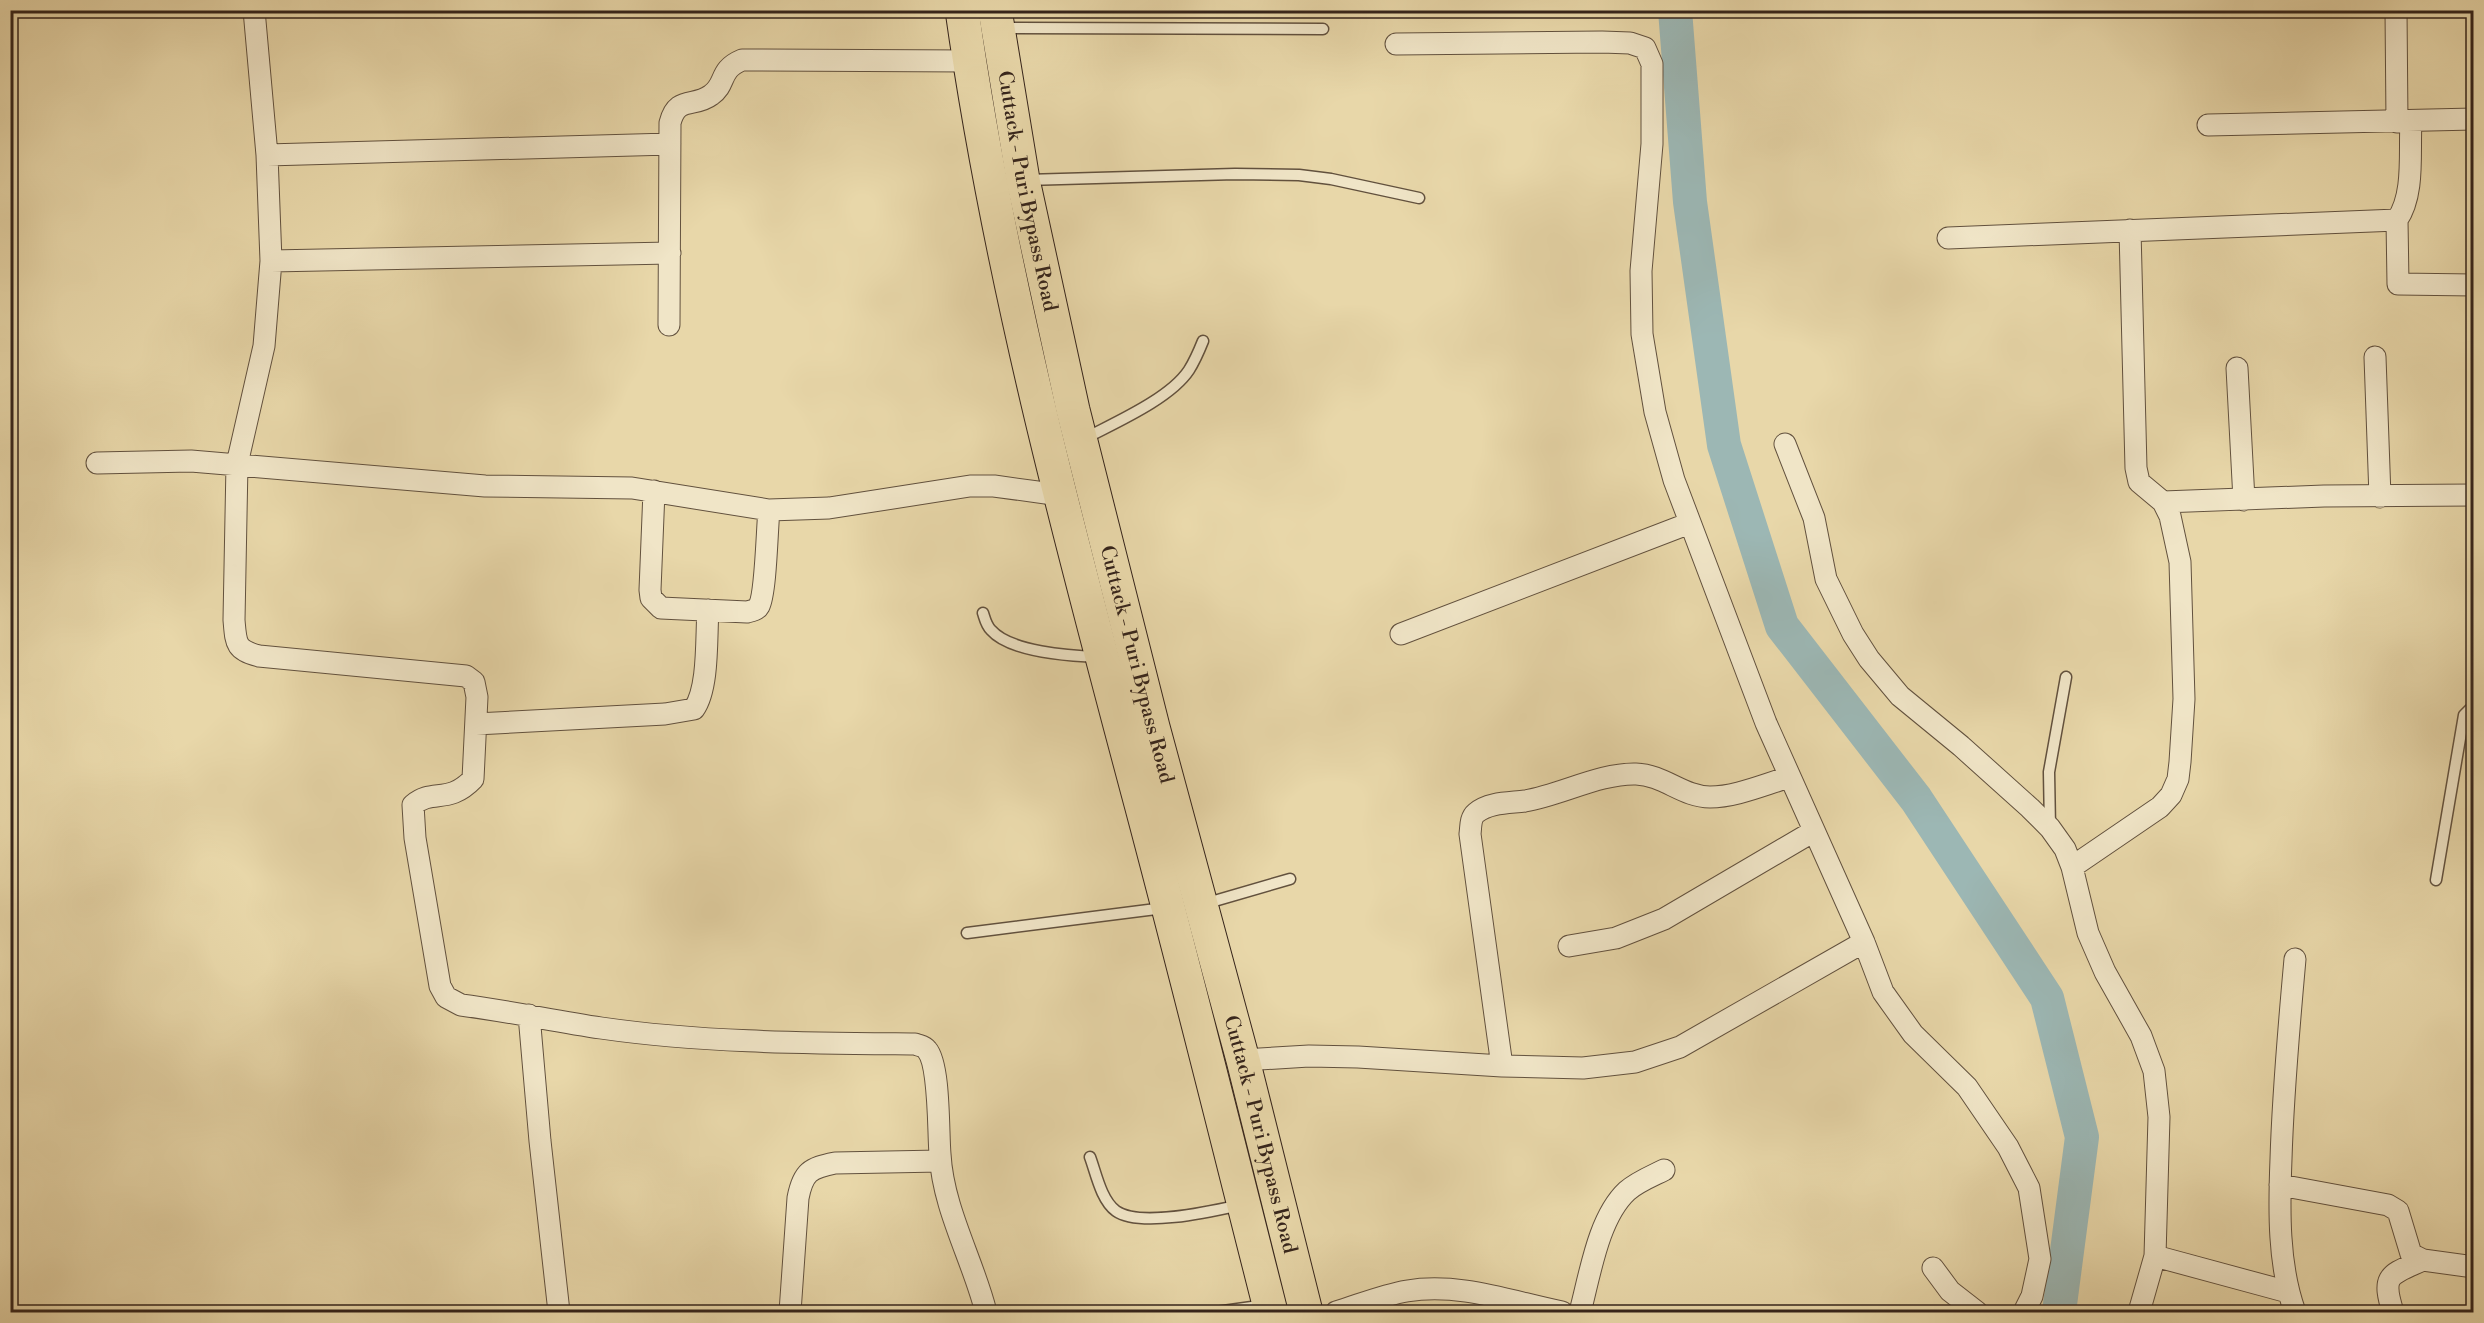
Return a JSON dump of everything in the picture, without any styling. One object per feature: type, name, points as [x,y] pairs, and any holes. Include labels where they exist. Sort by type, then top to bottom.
[{"type":"highway","name":"Cuttack - Puri Bypass Road","points":[[962,10],[969,61],[1003,246],[1060,495],[1270,1308]]},
{"type":"highway","name":"Cuttack - Puri Bypass Road","points":[[996,19],[1023,180],[1080,441],[1243,1060],[1306,1312]]},
{"type":"street","points":[[254,10],[267,155],[271,261],[264,346],[237,464],[235,641],[243,652],[269,657],[466,676],[474,682],[477,697],[473,779],[461,792],[443,797],[423,797],[413,805],[415,838],[440,986],[446,997],[461,1005],[602,1028],[684,1036],[846,1045],[915,1044],[926,1048],[935,1071],[940,1161],[944,1185],[978,1282],[986,1312]]},
{"type":"street","points":[[2396,10],[2408,191],[2404,210],[2397,220],[2398,284],[2474,285]]},
{"type":"street","points":[[1396,44],[1602,42],[1630,43],[1645,48],[1652,64],[1652,144],[1641,271],[1642,334],[1655,412],[1674,480],[1766,723],[1864,942],[1883,992],[1913,1034],[1967,1087],[2008,1147],[2029,1188],[2040,1259],[2032,1296],[2024,1312]]},
{"type":"street","points":[[669,325],[670,123],[673,113],[680,105],[705,100],[715,92],[726,70],[732,64],[742,60],[969,61]]},
{"type":"street","points":[[2208,125],[2474,119]]},
{"type":"street","points":[[267,155],[670,144]]},
{"type":"street","points":[[1948,238],[2397,220]]},
{"type":"street","points":[[2072,867],[2160,807],[2171,795],[2178,779],[2184,699],[2180,562],[2170,516],[2163,502],[2139,482],[2136,468],[2130,230]]},
{"type":"street","points":[[271,261],[670,253]]},
{"type":"street","points":[[2375,357],[2380,497]]},
{"type":"street","points":[[2237,368],[2244,500]]},
{"type":"street","points":[[1785,444],[1814,518],[1826,579],[1853,634],[1869,659],[1900,696],[1961,746],[2050,828],[2065,849],[2072,867],[2088,933],[2105,972],[2141,1036],[2154,1071],[2159,1117],[2155,1256],[2139,1312]]},
{"type":"street","points":[[97,463],[191,461],[485,486],[632,488],[769,510],[829,508],[970,486],[994,486],[1060,495]]},
{"type":"street","points":[[654,491],[651,598],[661,608],[747,612],[759,606],[763,590],[769,510]]},
{"type":"street","points":[[2163,502],[2474,495]]},
{"type":"street","points":[[1401,634],[1690,523]]},
{"type":"street","points":[[476,724],[664,714],[694,709],[700,700],[708,610]]},
{"type":"street","points":[[1502,1066],[1470,834],[1471,822],[1475,814],[1486,808],[1539,799],[1615,777],[1636,774],[1659,778],[1695,796],[1712,797],[1790,777]]},
{"type":"street","points":[[1569,946],[1616,938],[1657,922],[1814,831]]},
{"type":"street","points":[[1243,1060],[1309,1056],[1358,1057],[1502,1066],[1583,1068],[1635,1062],[1680,1047],[1864,942]]},
{"type":"street","points":[[2295,958],[2282,1122],[2280,1185],[2281,1226],[2288,1292],[2295,1312]]},
{"type":"street","points":[[529,1015],[559,1312]]},
{"type":"street","points":[[790,1312],[798,1198],[801,1183],[808,1172],[835,1163],[940,1161]]},
{"type":"street","points":[[1580,1312],[1602,1231],[1614,1208],[1628,1191],[1664,1170]]},
{"type":"street","points":[[2280,1185],[2388,1205],[2398,1211],[2411,1254],[2423,1260],[2474,1267]]},
{"type":"street","points":[[2155,1256],[2288,1292]]},
{"type":"street","points":[[2393,1312],[2387,1291],[2388,1280],[2394,1273],[2423,1260]]},
{"type":"street","points":[[1933,1268],[1950,1291],[1977,1312]]},
{"type":"street","points":[[1336,1312],[1406,1291],[1432,1288],[1460,1290],[1562,1312]]},
{"type":"lane","points":[[996,19],[1323,29]]},
{"type":"lane","points":[[1023,180],[1235,174],[1299,175],[1331,179],[1419,198]]},
{"type":"lane","points":[[1080,441],[1140,410],[1170,389],[1188,372],[1203,341]]},
{"type":"lane","points":[[983,613],[993,632],[1028,648],[1061,656],[1102,657]]},
{"type":"lane","points":[[2050,828],[2049,772],[2066,677]]},
{"type":"lane","points":[[2436,880],[2464,715],[2474,705]]},
{"type":"lane","points":[[1201,904],[1290,879]]},
{"type":"lane","points":[[967,933],[1167,908]]},
{"type":"lane","points":[[1090,1157],[1106,1199],[1116,1211],[1132,1217],[1188,1215],[1244,1204]]},
{"type":"lane","points":[[1216,1312],[1270,1308]]},
{"type":"waterway","points":[[1675,10],[1690,202],[1724,445],[1782,626],[1916,799],[2047,998],[2082,1137],[2059,1312]]}]
